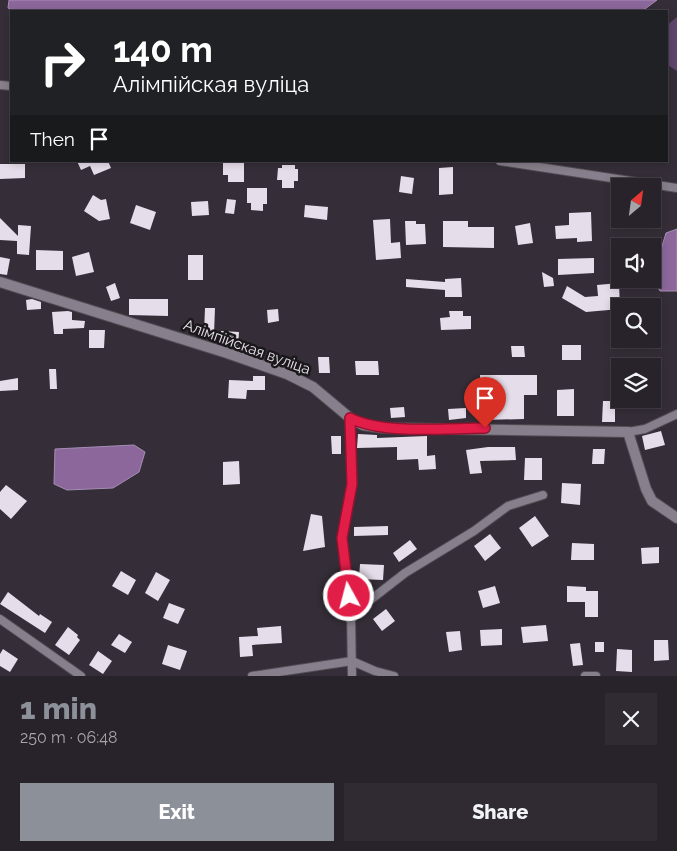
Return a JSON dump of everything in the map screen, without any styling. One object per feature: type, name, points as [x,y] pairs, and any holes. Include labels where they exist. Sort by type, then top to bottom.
[{"type":"street","points":[[507,162],[677,188]]},
{"type":"street","name":"Алімпійская вуліца","points":[[0,282],[218,350],[287,374],[313,387],[350,418],[363,424],[383,428],[628,432]]},
{"type":"street","points":[[677,414],[645,429],[628,432],[646,489],[652,501],[677,518]]},
{"type":"street","points":[[350,418],[352,484],[342,538],[351,616],[352,676]]},
{"type":"street","points":[[351,616],[405,572],[474,531],[508,506],[543,495]]},
{"type":"street","points":[[0,619],[81,676]]},
{"type":"street","points":[[252,676],[352,661],[375,671],[394,676]]},
{"type":"street","points":[[586,676],[596,676]]},
{"type":"shaded area","points":[[9,0],[657,0],[643,10],[11,10],[8,8]]},
{"type":"shaded area","points":[[677,17],[677,71],[668,65],[668,24]]},
{"type":"shaded area","points":[[677,229],[677,291],[660,291],[658,288],[661,288],[661,249],[666,233]]},
{"type":"shaded area","points":[[134,445],[145,452],[139,472],[113,488],[67,490],[54,484],[55,449]]},
{"type":"building","points":[[77,162],[108,162],[111,168],[94,175],[90,166],[81,170]]},
{"type":"building","points":[[223,162],[244,163],[244,182],[228,182],[228,175],[223,175]]},
{"type":"building","points":[[0,164],[25,164],[25,178],[0,179]]},
{"type":"building","points":[[282,165],[295,165],[295,169],[298,169],[298,181],[294,181],[294,188],[282,188],[282,180],[277,180],[278,168],[282,168]]},
{"type":"building","points":[[453,167],[453,194],[439,195],[439,168]]},
{"type":"building","points":[[401,176],[414,178],[412,194],[399,192]]},
{"type":"building","points":[[247,188],[267,188],[267,204],[263,204],[263,211],[251,210],[251,203],[247,203]]},
{"type":"building","points":[[93,195],[101,200],[106,199],[110,219],[99,221],[84,211]]},
{"type":"building","points":[[227,199],[236,200],[234,214],[225,213]]},
{"type":"building","points":[[208,201],[209,215],[192,216],[191,202]]},
{"type":"building","points":[[136,205],[156,212],[150,230],[130,223]]},
{"type":"building","points":[[305,205],[328,207],[327,220],[304,217]]},
{"type":"building","points":[[591,212],[592,241],[577,242],[577,238],[556,239],[555,226],[569,225],[569,213]]},
{"type":"building","points":[[0,218],[18,236],[18,225],[31,226],[29,255],[17,254],[17,241],[0,240]]},
{"type":"building","points":[[390,219],[391,243],[400,242],[401,258],[376,260],[373,220]]},
{"type":"building","points":[[405,221],[416,221],[416,224],[425,224],[426,244],[406,245]]},
{"type":"building","points":[[443,221],[468,221],[468,227],[494,227],[494,248],[443,247]]},
{"type":"building","points":[[530,223],[533,243],[518,245],[515,226]]},
{"type":"building","points":[[36,250],[63,251],[63,270],[36,270]]},
{"type":"building","points":[[89,252],[94,272],[76,276],[72,257]]},
{"type":"building","points":[[188,255],[203,255],[203,280],[188,280]]},
{"type":"building","points":[[0,257],[10,259],[7,275],[0,274]]},
{"type":"building","points":[[594,258],[594,273],[558,275],[558,259]]},
{"type":"building","points":[[542,272],[553,278],[554,286],[544,287]]},
{"type":"building","points":[[461,278],[462,297],[445,297],[445,290],[406,287],[406,279],[445,282],[445,279]]},
{"type":"building","points":[[115,283],[120,298],[111,301],[106,287]]},
{"type":"building","points":[[611,284],[611,288],[619,288],[620,298],[611,298],[611,310],[586,312],[562,298],[567,286],[585,297],[598,296],[597,285]]},
{"type":"building","points":[[32,299],[41,302],[41,309],[27,310],[26,300]]},
{"type":"building","points":[[129,299],[168,299],[168,316],[129,315]]},
{"type":"building","points":[[205,308],[215,308],[214,334],[204,333]]},
{"type":"building","points":[[278,309],[279,321],[268,323],[267,310]]},
{"type":"building","points":[[449,311],[463,311],[463,316],[471,316],[471,329],[441,330],[440,318],[450,317]]},
{"type":"building","points":[[52,312],[72,312],[72,320],[85,321],[84,328],[63,329],[63,334],[54,334]]},
{"type":"building","points":[[89,330],[105,330],[104,348],[89,348]]},
{"type":"building","points":[[221,331],[239,332],[238,347],[221,344]]},
{"type":"building","points":[[562,345],[581,345],[581,360],[562,360]]},
{"type":"building","points":[[511,346],[524,346],[525,357],[512,357]]},
{"type":"building","points":[[318,357],[329,357],[330,373],[319,373]]},
{"type":"building","points":[[355,361],[378,361],[379,375],[356,375]]},
{"type":"building","points":[[49,369],[56,369],[57,389],[50,389]]},
{"type":"building","points":[[480,375],[537,375],[537,395],[524,395],[524,419],[482,420]]},
{"type":"building","points":[[253,376],[265,376],[265,390],[247,390],[246,399],[228,398],[229,380],[253,381]]},
{"type":"building","points":[[18,378],[18,390],[0,391],[0,381]]},
{"type":"building","points":[[574,389],[574,416],[557,416],[557,390]]},
{"type":"building","points":[[603,401],[611,401],[611,408],[615,408],[615,422],[602,422]]},
{"type":"building","points":[[404,407],[405,417],[391,418],[390,408]]},
{"type":"building","points":[[466,408],[466,418],[449,420],[448,409]]},
{"type":"building","points":[[661,431],[665,445],[645,450],[642,436]]},
{"type":"building","points":[[358,434],[377,435],[377,438],[427,436],[427,456],[435,455],[436,469],[419,470],[418,459],[397,460],[397,447],[357,448]]},
{"type":"building","points":[[331,436],[341,436],[341,454],[332,454]]},
{"type":"building","points":[[488,447],[515,447],[516,460],[480,461],[482,473],[470,474],[466,450]]},
{"type":"building","points":[[593,449],[605,449],[604,464],[592,464]]},
{"type":"building","points":[[525,458],[542,458],[542,480],[524,480]]},
{"type":"building","points":[[239,461],[240,484],[223,485],[223,462]]},
{"type":"building","points":[[562,483],[581,484],[580,505],[561,503]]},
{"type":"building","points":[[6,485],[27,501],[11,519],[0,509],[0,492]]},
{"type":"building","points":[[311,514],[322,516],[325,547],[303,551]]},
{"type":"building","points":[[535,516],[549,536],[532,547],[519,528]]},
{"type":"building","points":[[388,526],[388,535],[354,536],[354,527]]},
{"type":"building","points":[[490,534],[501,548],[485,561],[474,546]]},
{"type":"building","points":[[410,540],[417,549],[399,562],[393,553]]},
{"type":"building","points":[[572,543],[594,544],[594,560],[571,560]]},
{"type":"building","points":[[659,547],[659,563],[642,564],[641,548]]},
{"type":"building","points":[[360,564],[384,565],[383,580],[359,579]]},
{"type":"building","points":[[121,571],[136,580],[128,595],[112,586]]},
{"type":"building","points":[[156,572],[170,580],[158,601],[145,593]]},
{"type":"building","points":[[495,586],[500,603],[483,608],[478,591]]},
{"type":"building","points":[[567,586],[586,587],[586,591],[598,591],[598,617],[585,617],[585,602],[567,602]]},
{"type":"building","points":[[8,592],[39,616],[40,614],[52,622],[45,633],[0,604]]},
{"type":"building","points":[[169,603],[185,609],[178,624],[163,618]]},
{"type":"building","points":[[386,609],[395,621],[382,631],[373,619]]},
{"type":"building","points":[[546,625],[548,641],[523,643],[521,627]]},
{"type":"building","points":[[281,626],[282,643],[252,645],[253,656],[240,657],[239,637],[258,636],[257,628]]},
{"type":"building","points":[[68,627],[78,635],[77,637],[80,640],[69,655],[55,645]]},
{"type":"building","points":[[502,629],[502,645],[481,646],[480,630]]},
{"type":"building","points":[[460,631],[462,650],[449,652],[446,632]]},
{"type":"building","points":[[119,634],[132,642],[125,653],[111,645]]},
{"type":"building","points":[[654,640],[668,640],[669,660],[654,661]]},
{"type":"building","points":[[595,642],[604,642],[604,652],[595,652]]},
{"type":"building","points":[[580,643],[583,665],[573,666],[570,644]]},
{"type":"building","points":[[168,645],[187,651],[180,670],[162,664]]},
{"type":"building","points":[[3,649],[18,659],[10,672],[0,666],[0,654]]},
{"type":"building","points":[[617,649],[632,650],[632,672],[616,671]]},
{"type":"building","points":[[98,651],[112,661],[103,674],[89,665]]},
{"type":"route","points":[[349,596],[342,538],[352,484],[350,418],[363,424],[383,428],[485,428]]}]
